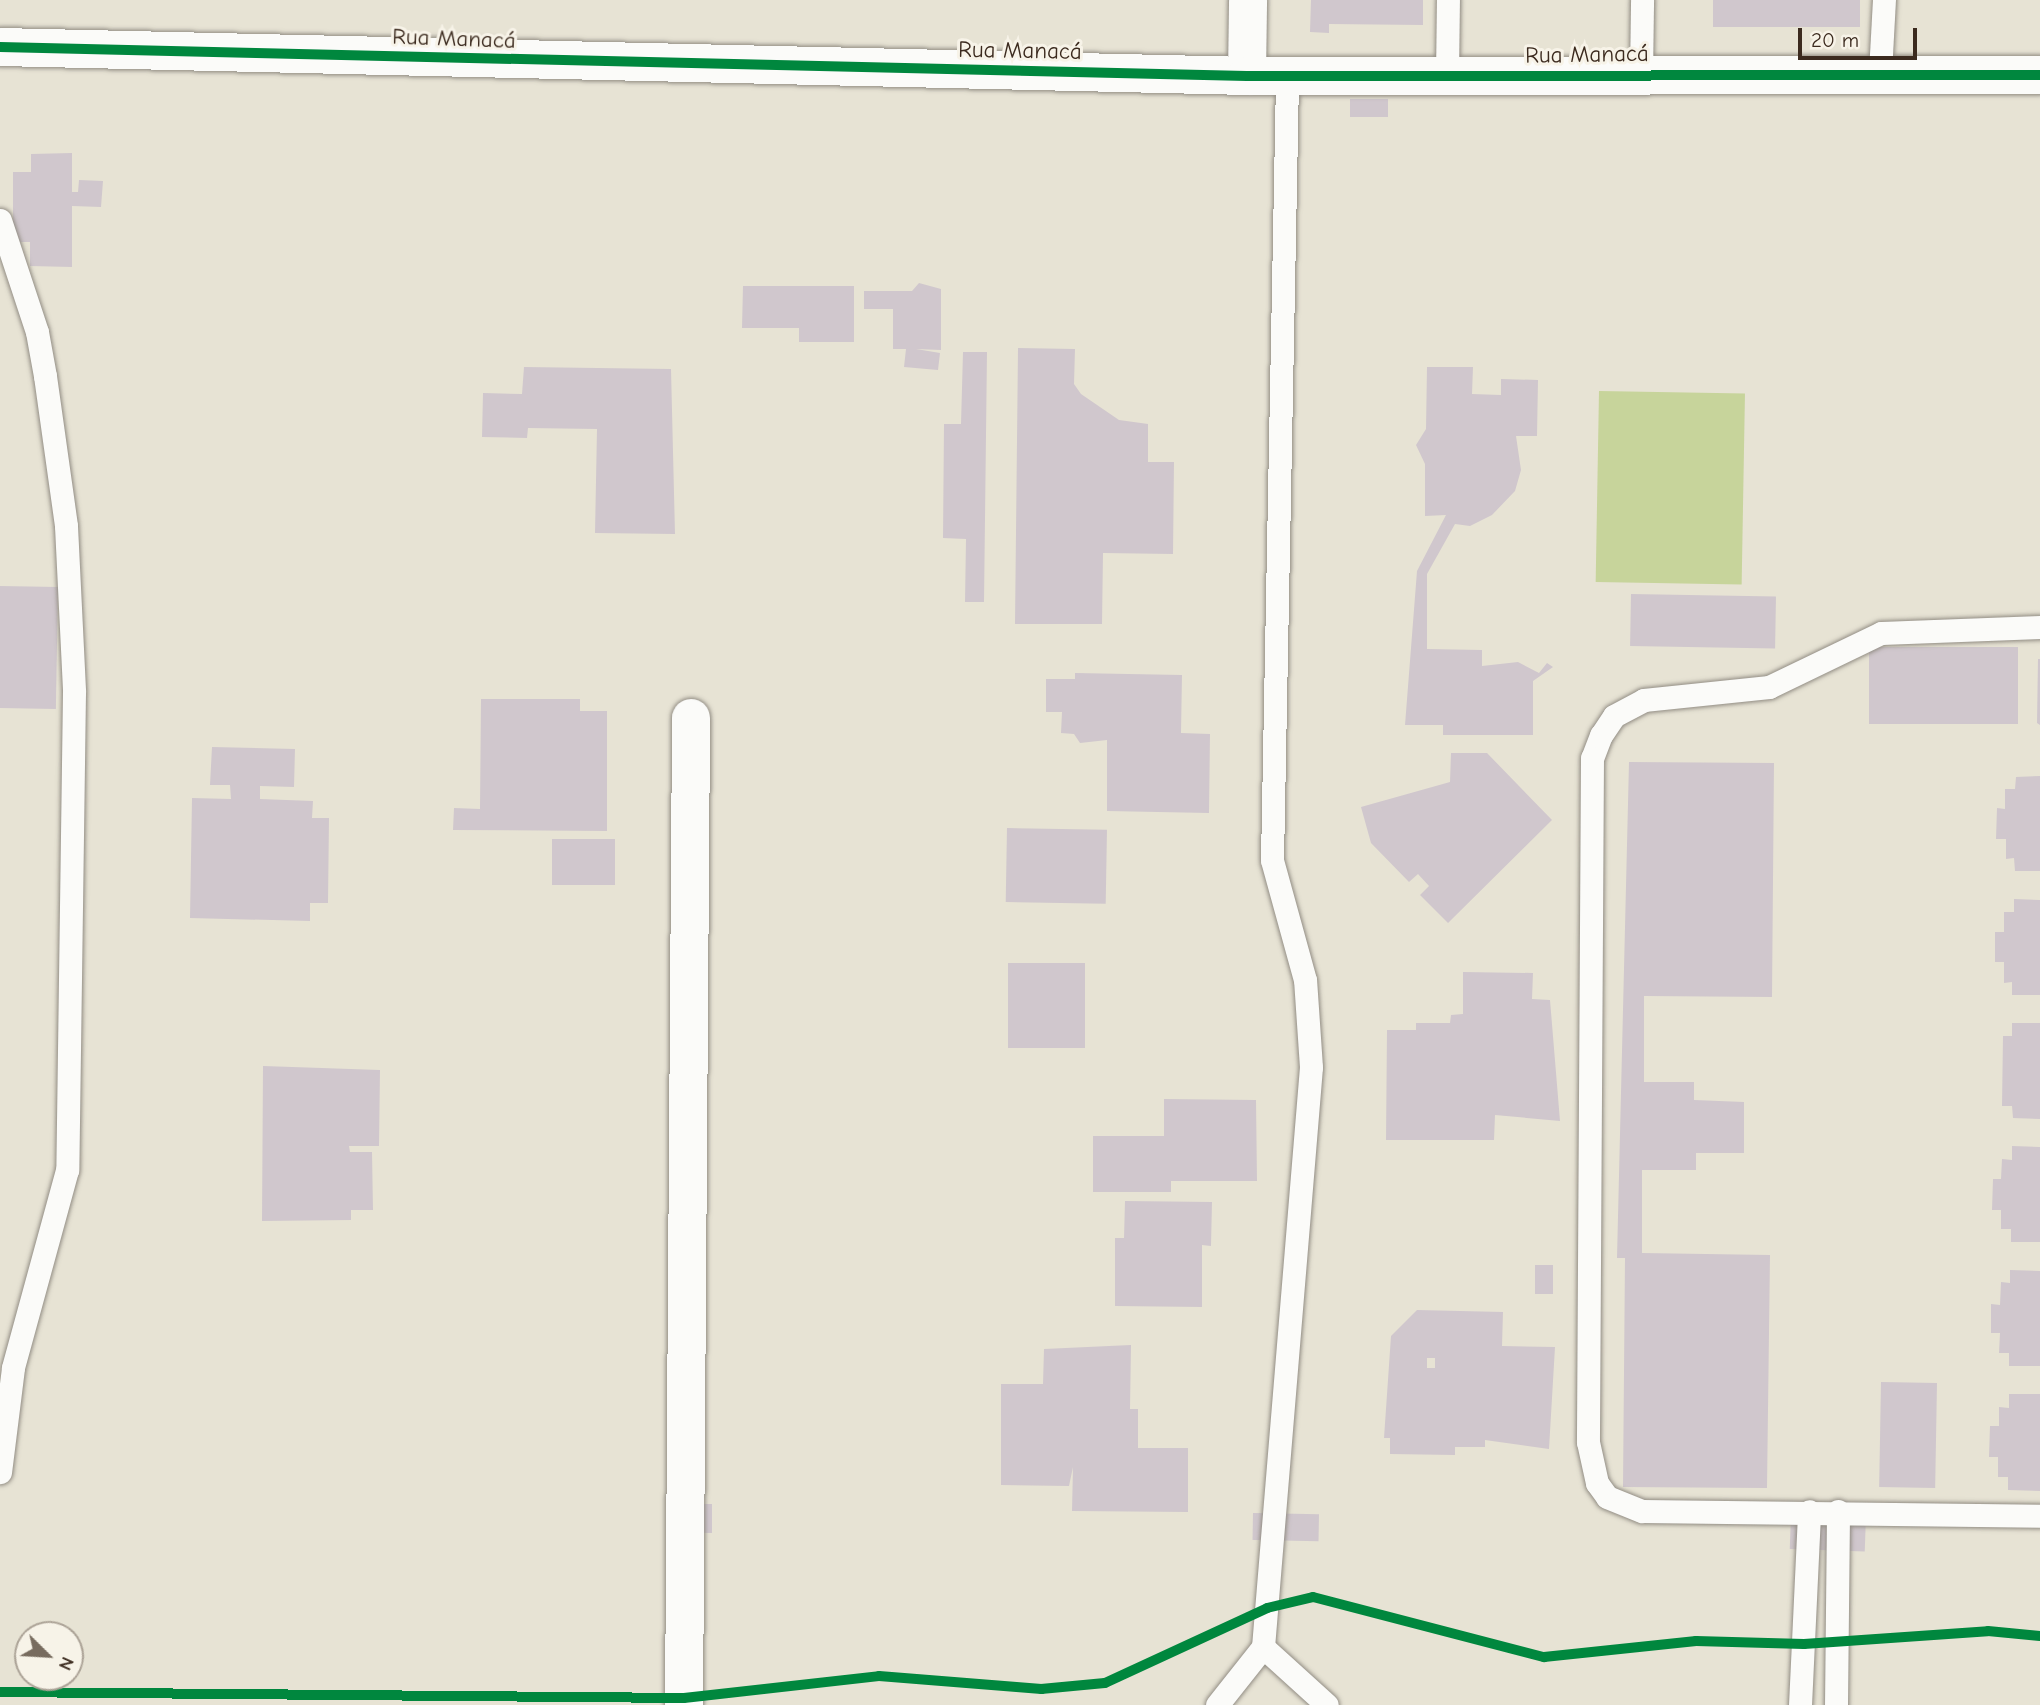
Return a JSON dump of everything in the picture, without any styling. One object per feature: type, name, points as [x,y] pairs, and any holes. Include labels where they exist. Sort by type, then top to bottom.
[{"type":"street","points":[[1247,76],[1248,0]]},
{"type":"street","name":"Rua Manacá","points":[[0,47],[1247,76],[2035,73]]},
{"type":"street","points":[[684,1705],[691,718]]},
{"type":"lane","points":[[1447,77],[1448,0]]},
{"type":"lane","points":[[1641,76],[1642,0]]},
{"type":"lane","points":[[1880,73],[1884,0]]},
{"type":"lane","points":[[1217,1705],[1263,1647],[1311,1067],[1305,980],[1272,860],[1287,76]]},
{"type":"lane","points":[[0,220],[37,332],[45,376],[66,526],[74,692],[67,1170],[16,1356],[0,1472]]},
{"type":"lane","points":[[2040,627],[1881,632],[1769,687],[1644,700],[1614,716],[1592,758],[1588,1442],[1597,1483],[1607,1497],[1642,1511],[1838,1511],[2040,1516]]},
{"type":"lane","points":[[1800,1705],[1808,1511]]},
{"type":"lane","points":[[1836,1705],[1838,1511]]},
{"type":"lane","points":[[1263,1647],[1327,1705]]},
{"type":"green space","points":[[1599,391],[1745,394],[1742,585],[1596,582]]},
{"type":"building","points":[[1311,0],[1423,0],[1423,25],[1329,24],[1329,33],[1310,32]]},
{"type":"building","points":[[1713,0],[1860,0],[1860,27],[1713,27]]},
{"type":"building","points":[[1350,99],[1388,99],[1388,117],[1350,117]]},
{"type":"building","points":[[72,153],[72,192],[78,192],[79,180],[103,181],[101,207],[72,206],[72,267],[30,266],[30,242],[13,242],[13,172],[31,172],[31,154]]},
{"type":"building","points":[[919,283],[941,289],[941,350],[916,349],[940,353],[938,370],[904,367],[906,349],[893,349],[893,309],[864,309],[864,291],[912,291]]},
{"type":"building","points":[[743,286],[854,286],[854,342],[799,342],[799,328],[742,328]]},
{"type":"building","points":[[1018,348],[1075,349],[1074,384],[1081,394],[1119,420],[1148,424],[1148,462],[1174,462],[1173,554],[1103,553],[1102,624],[1015,624]]},
{"type":"building","points":[[963,352],[987,352],[984,602],[965,602],[966,539],[943,538],[944,424],[961,424]]},
{"type":"building","points":[[524,367],[671,369],[675,534],[595,533],[597,429],[528,428],[527,438],[482,437],[483,393],[522,394]]},
{"type":"building","points":[[1427,367],[1473,367],[1472,394],[1501,395],[1501,379],[1538,380],[1537,436],[1516,436],[1521,470],[1515,491],[1492,515],[1470,526],[1455,524],[1427,574],[1427,649],[1482,650],[1482,666],[1518,662],[1539,673],[1547,663],[1553,667],[1533,681],[1533,735],[1443,735],[1443,725],[1405,725],[1417,571],[1446,515],[1425,516],[1425,464],[1416,445],[1426,429]]},
{"type":"building","points":[[0,586],[58,587],[56,709],[0,708]]},
{"type":"building","points":[[1631,594],[1776,597],[1775,649],[1630,646]]},
{"type":"building","points":[[1869,647],[2018,647],[2018,724],[1869,724]]},
{"type":"building","points":[[2040,659],[2040,725],[2037,723]]},
{"type":"building","points":[[1075,673],[1182,675],[1181,733],[1210,734],[1209,813],[1107,811],[1107,740],[1080,743],[1074,734],[1061,733],[1062,712],[1046,712],[1046,679],[1075,679]]},
{"type":"building","points":[[481,699],[580,699],[580,711],[607,711],[607,831],[453,830],[454,808],[480,809]]},
{"type":"building","points":[[212,747],[295,749],[294,787],[260,786],[260,799],[313,801],[312,818],[329,818],[328,903],[310,903],[310,921],[190,918],[192,798],[231,799],[230,785],[210,785]]},
{"type":"building","points":[[1451,753],[1487,753],[1552,820],[1448,923],[1420,895],[1429,886],[1418,874],[1409,882],[1371,843],[1361,807],[1450,782]]},
{"type":"building","points":[[1629,762],[1774,763],[1772,997],[1644,996],[1644,1082],[1694,1082],[1694,1100],[1744,1102],[1744,1153],[1696,1153],[1696,1170],[1642,1170],[1642,1253],[1770,1255],[1767,1488],[1623,1487],[1625,1258],[1617,1258]]},
{"type":"building","points":[[2040,776],[2040,871],[2015,871],[2014,858],[2006,859],[2006,839],[1996,839],[1997,808],[2005,809],[2005,789],[2015,789],[2016,777]]},
{"type":"building","points":[[1007,828],[1107,830],[1106,904],[1006,902]]},
{"type":"building","points":[[552,839],[615,839],[615,885],[552,885]]},
{"type":"building","points":[[2014,899],[2040,900],[2040,995],[2012,995],[2012,982],[2004,983],[2004,962],[1995,962],[1995,932],[2004,932],[2004,912],[2014,912]]},
{"type":"building","points":[[1008,963],[1085,963],[1085,1048],[1008,1048]]},
{"type":"building","points":[[1463,972],[1533,973],[1532,999],[1550,1000],[1560,1121],[1495,1115],[1494,1140],[1386,1140],[1387,1030],[1416,1030],[1416,1023],[1450,1023],[1451,1015],[1463,1014]]},
{"type":"building","points":[[2012,1023],[2040,1023],[2040,1119],[2013,1118],[2012,1106],[2002,1106],[2003,1036],[2012,1036]]},
{"type":"building","points":[[263,1066],[380,1070],[379,1146],[349,1146],[350,1152],[372,1152],[373,1210],[351,1210],[351,1220],[262,1221]]},
{"type":"building","points":[[1164,1099],[1256,1100],[1257,1181],[1171,1181],[1171,1192],[1093,1192],[1093,1136],[1164,1136]]},
{"type":"building","points":[[2012,1146],[2040,1147],[2040,1242],[2011,1242],[2011,1229],[2001,1229],[2001,1210],[1992,1210],[1993,1179],[2001,1179],[2002,1159],[2012,1160]]},
{"type":"building","points":[[1125,1201],[1212,1202],[1211,1246],[1202,1245],[1202,1307],[1115,1306],[1115,1238],[1124,1238]]},
{"type":"building","points":[[1535,1265],[1553,1265],[1553,1294],[1535,1294]]},
{"type":"building","points":[[2010,1270],[2040,1271],[2040,1366],[2009,1366],[2009,1353],[1999,1353],[2000,1333],[1991,1333],[1991,1304],[2000,1305],[2001,1282],[2010,1283]]},
{"type":"building","points":[[1417,1310],[1503,1312],[1502,1346],[1555,1347],[1549,1449],[1485,1440],[1485,1447],[1455,1447],[1455,1455],[1390,1454],[1390,1438],[1384,1438],[1391,1336]],"holes":[[[1427,1358],[1435,1358],[1435,1368],[1427,1368]]]},
{"type":"building","points":[[1131,1345],[1130,1409],[1138,1409],[1138,1448],[1188,1448],[1188,1512],[1072,1511],[1073,1467],[1069,1486],[1001,1485],[1001,1384],[1043,1384],[1044,1349]]},
{"type":"building","points":[[1881,1382],[1937,1383],[1935,1488],[1879,1487]]},
{"type":"building","points":[[2009,1394],[2040,1394],[2040,1491],[2008,1490],[2008,1477],[1998,1477],[1998,1457],[1989,1457],[1990,1426],[1999,1426],[1999,1407],[2009,1408]]},
{"type":"building","points":[[691,1504],[712,1504],[712,1533],[668,1532]]},
{"type":"building","points":[[1253,1513],[1319,1514],[1319,1541],[1253,1540]]},
{"type":"building","points":[[1791,1514],[1866,1517],[1865,1552],[1790,1549]]},
{"type":"cycle path","points":[[0,47],[1247,76],[2040,75]]},
{"type":"cycle path","points":[[0,1692],[684,1698],[879,1676],[1041,1689],[1105,1683],[1267,1608],[1313,1597],[1544,1657],[1696,1641],[1804,1644],[1988,1631],[2040,1636]]}]
